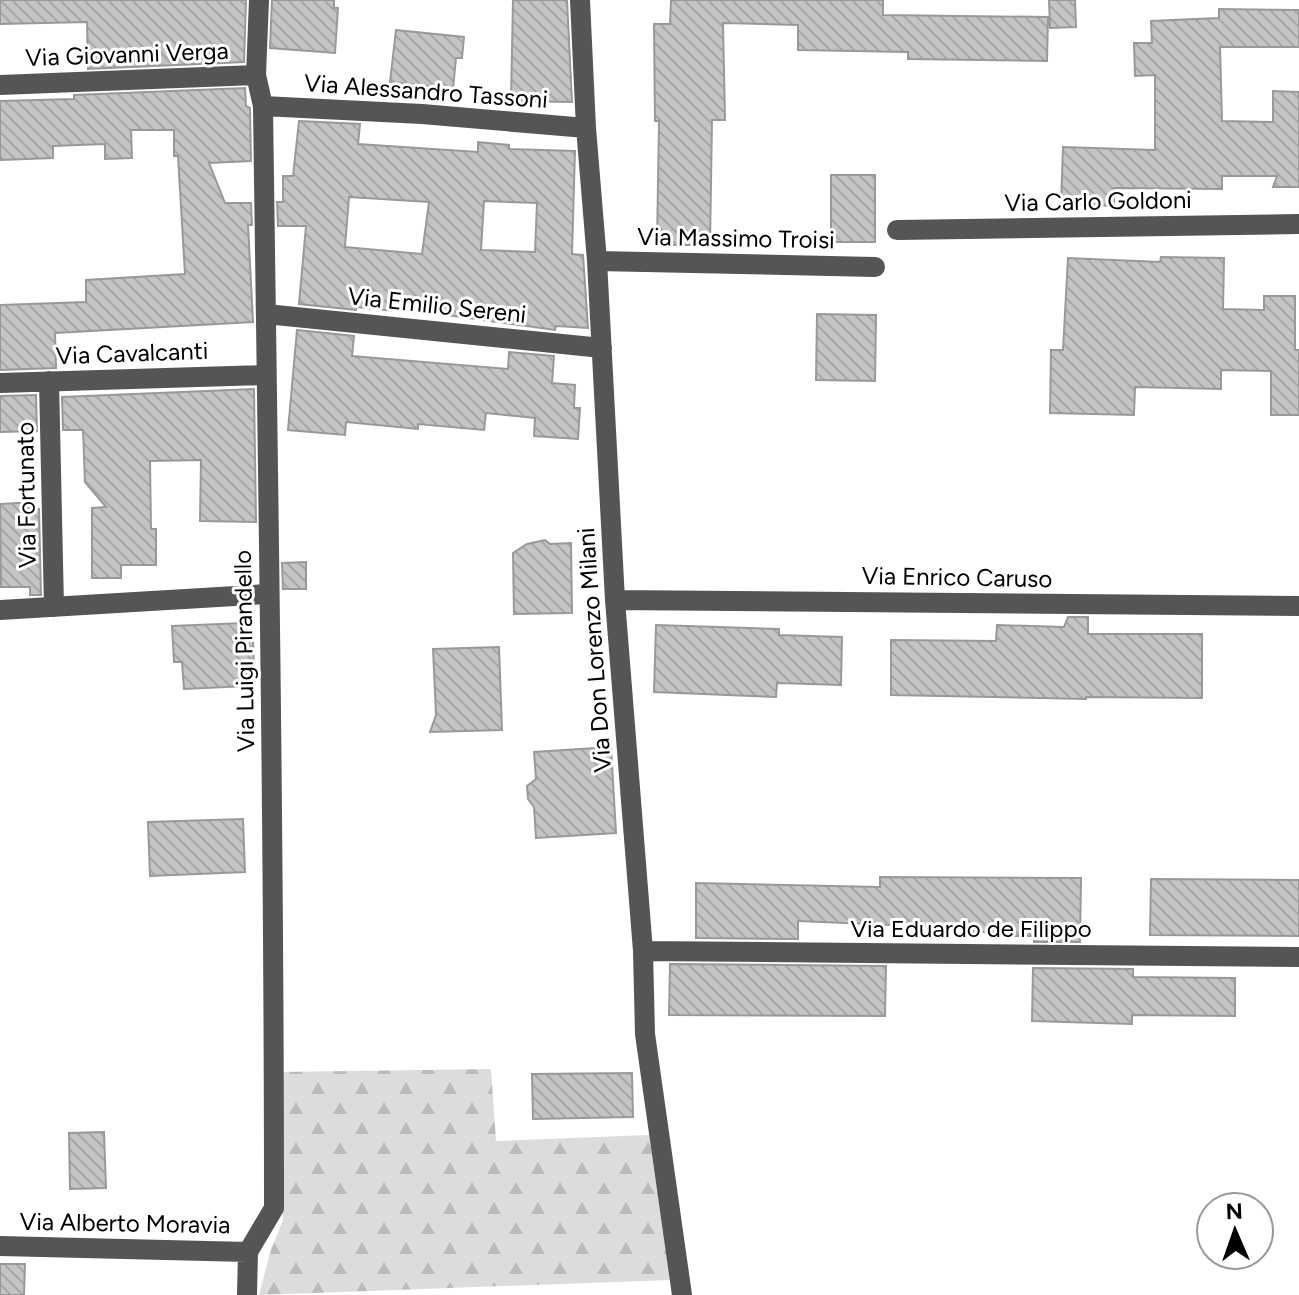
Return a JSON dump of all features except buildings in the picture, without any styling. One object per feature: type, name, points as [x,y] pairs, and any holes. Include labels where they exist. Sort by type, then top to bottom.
[{"type":"street","name":"Via Luigi Pirandello","points":[[247,1295],[248,1252],[274,1208],[274,835],[263,106],[256,75],[259,0]]},
{"type":"street","name":"Via Don Lorenzo Milani","points":[[580,0],[615,600],[643,951],[645,1034],[682,1295]]},
{"type":"street","name":"Via Giovanni Verga","points":[[0,85],[256,75]]},
{"type":"street","name":"Via Alessandro Tassoni","points":[[263,106],[422,114],[586,128]]},
{"type":"street","name":"Via Carlo Goldoni","points":[[897,230],[1299,224]]},
{"type":"street","name":"Via Massimo Troisi","points":[[597,261],[875,267]]},
{"type":"street","name":"Via Emilio Sereni","points":[[266,314],[602,348]]},
{"type":"street","name":"Via Cavalcanti","points":[[0,383],[266,375]]},
{"type":"street","name":"Via Fortunato","points":[[49,381],[54,607]]},
{"type":"street","points":[[0,610],[268,594]]},
{"type":"street","name":"Via Enrico Caruso","points":[[615,600],[1299,606]]},
{"type":"street","name":"Via Eduardo de Filippo","points":[[643,951],[1299,957]]},
{"type":"street","name":"Via Alberto Moravia","points":[[0,1246],[248,1252]]},
{"type":"green space","points":[[491,1069],[496,1141],[649,1135],[670,1280],[259,1295],[283,1220],[280,1072]]}]
